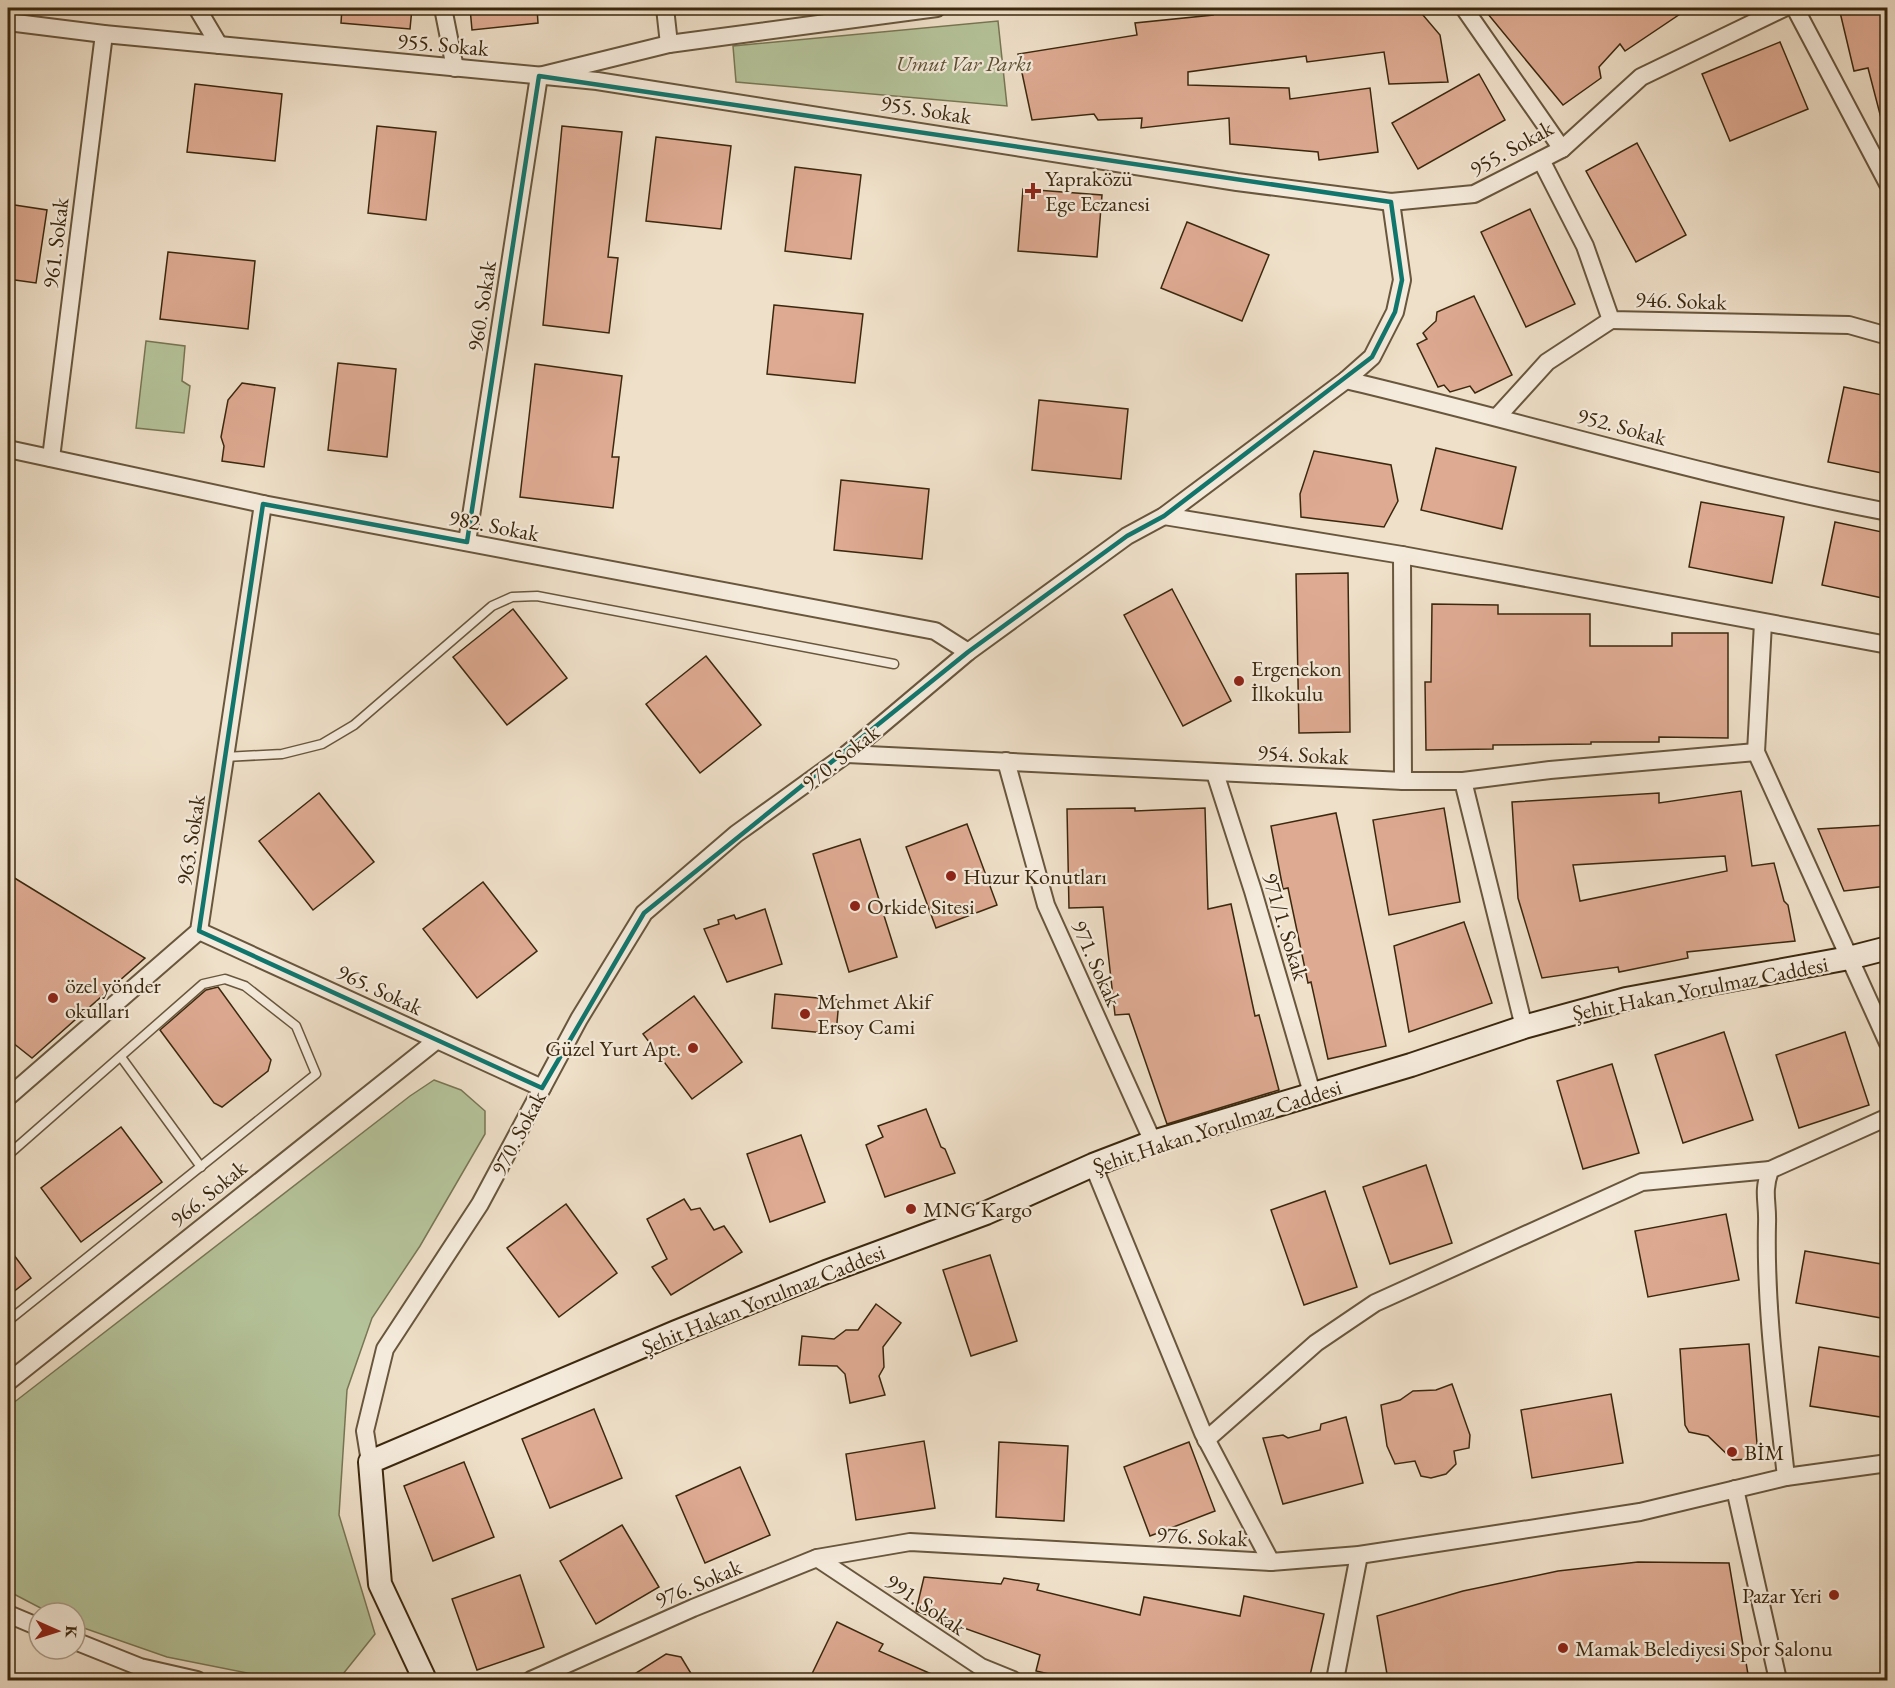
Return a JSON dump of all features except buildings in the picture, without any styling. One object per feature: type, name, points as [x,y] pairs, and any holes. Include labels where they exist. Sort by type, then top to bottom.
[{"type":"street","points":[[197,8],[219,45]]},
{"type":"street","points":[[443,8],[454,68]]},
{"type":"street","points":[[664,8],[669,44]]},
{"type":"street","points":[[539,76],[669,44],[938,8]]},
{"type":"street","points":[[1464,8],[1562,149]]},
{"type":"street","name":"955. Sokak","points":[[8,22],[104,34],[597,81],[1237,182],[1391,202],[1474,194],[1562,149],[1641,77],[1784,8]]},
{"type":"street","points":[[1795,8],[1887,183]]},
{"type":"street","name":"961. Sokak","points":[[51,458],[104,34]]},
{"type":"street","name":"960. Sokak","points":[[467,542],[539,76]]},
{"type":"street","name":"946. Sokak","points":[[1540,160],[1585,246],[1611,320],[1849,325],[1887,336]]},
{"type":"street","name":"970. Sokak","points":[[425,1680],[380,1584],[370,1462],[365,1431],[385,1350],[480,1204],[579,1019],[644,913],[736,834],[847,754],[968,652],[1127,536],[1164,516],[1346,380],[1372,357],[1395,312],[1402,280],[1391,202]]},
{"type":"street","points":[[1498,416],[1547,362],[1611,320]]},
{"type":"street","name":"952. Sokak","points":[[1346,380],[1498,416],[1793,494],[1887,512]]},
{"type":"street","name":"982. Sokak","points":[[8,449],[263,504],[935,631],[968,652]]},
{"type":"street","name":"963. Sokak","points":[[199,931],[263,504]]},
{"type":"street","points":[[1164,516],[1402,555],[1887,645]]},
{"type":"street","points":[[1402,555],[1403,781]]},
{"type":"street","points":[[1763,623],[1756,752],[1887,1043]]},
{"type":"street","name":"954. Sokak","points":[[847,754],[1463,782],[1550,770],[1756,752]]},
{"type":"street","name":"971. Sokak","points":[[1006,761],[1046,905],[1154,1142]]},
{"type":"street","name":"971/1. Sokak","points":[[1215,772],[1253,891],[1312,1093]]},
{"type":"street","points":[[1463,782],[1524,1027]]},
{"type":"street","points":[[8,1097],[199,931]]},
{"type":"street","name":"965. Sokak","points":[[199,931],[542,1088]]},
{"type":"street","name":"Şehit Hakan Yorulmaz Caddesi","points":[[370,1462],[676,1332],[826,1272],[986,1213],[1093,1165],[1154,1142],[1411,1065],[1524,1027],[1626,999],[1849,958],[1887,948]]},
{"type":"street","name":"966. Sokak","points":[[8,1382],[437,1040]]},
{"type":"street","points":[[1206,1440],[1316,1343],[1375,1303],[1642,1182],[1770,1170],[1887,1117]]},
{"type":"street","points":[[1093,1165],[1206,1440],[1271,1562]]},
{"type":"street","points":[[1770,1170],[1764,1190],[1768,1220],[1767,1291],[1786,1477]]},
{"type":"street","name":"976. Sokak","points":[[531,1680],[564,1674],[693,1608],[817,1558],[910,1542],[1271,1562],[1359,1555],[1640,1512],[1786,1477],[1887,1463]]},
{"type":"street","points":[[1735,1489],[1778,1680]]},
{"type":"street","points":[[1335,1680],[1359,1555]]},
{"type":"street","name":"991. Sokak","points":[[817,1558],[978,1674],[1013,1680]]},
{"type":"street","points":[[8,1614],[27,1622]]},
{"type":"street","points":[[87,1646],[140,1667],[197,1680]]},
{"type":"lane","points":[[225,757],[271,755],[322,744],[354,725],[492,606],[512,597],[537,596],[894,664]]},
{"type":"lane","points":[[8,1155],[203,984],[215,980],[225,979],[245,986],[296,1026],[316,1074],[8,1321]]},
{"type":"lane","points":[[122,1057],[201,1167]]},
{"type":"highlighted area","points":[[539,76],[1391,202],[1402,280],[1395,312],[1372,357],[1164,516],[1127,536],[968,652],[644,913],[542,1088],[199,931],[263,504],[467,542]]},
{"type":"green space","name":"Umut Var Parkı","points":[[998,21],[1007,106],[736,82],[733,46]]},
{"type":"green space","points":[[146,341],[185,346],[182,381],[190,386],[184,433],[136,428]]},
{"type":"green space","points":[[434,1080],[461,1090],[485,1111],[485,1134],[420,1246],[372,1318],[347,1390],[339,1515],[375,1634],[343,1674],[262,1676],[167,1657],[87,1629],[87,1601],[27,1601],[8,1591],[8,1407],[410,1096]]},
{"type":"place","name":"Yapraközü Ege Eczanesi","points":[[1033,191]]},
{"type":"place","name":"Ergenekon İlkokulu","points":[[1239,681]]},
{"type":"place","name":"Huzur Konutları","points":[[951,876]]},
{"type":"place","name":"Orkide Sitesi","points":[[855,906]]},
{"type":"place","name":"özel yönder okulları","points":[[53,998]]},
{"type":"place","name":"Mehmet Akif Ersoy Cami","points":[[805,1014]]},
{"type":"place","name":"Güzel Yurt Apt.","points":[[693,1048]]},
{"type":"place","name":"MNG Kargo","points":[[911,1209]]},
{"type":"place","name":"BİM","points":[[1732,1452]]},
{"type":"place","name":"Pazar Yeri","points":[[1834,1595]]},
{"type":"place","name":"Mamak Belediyesi Spor Salonu","points":[[1563,1648]]}]
